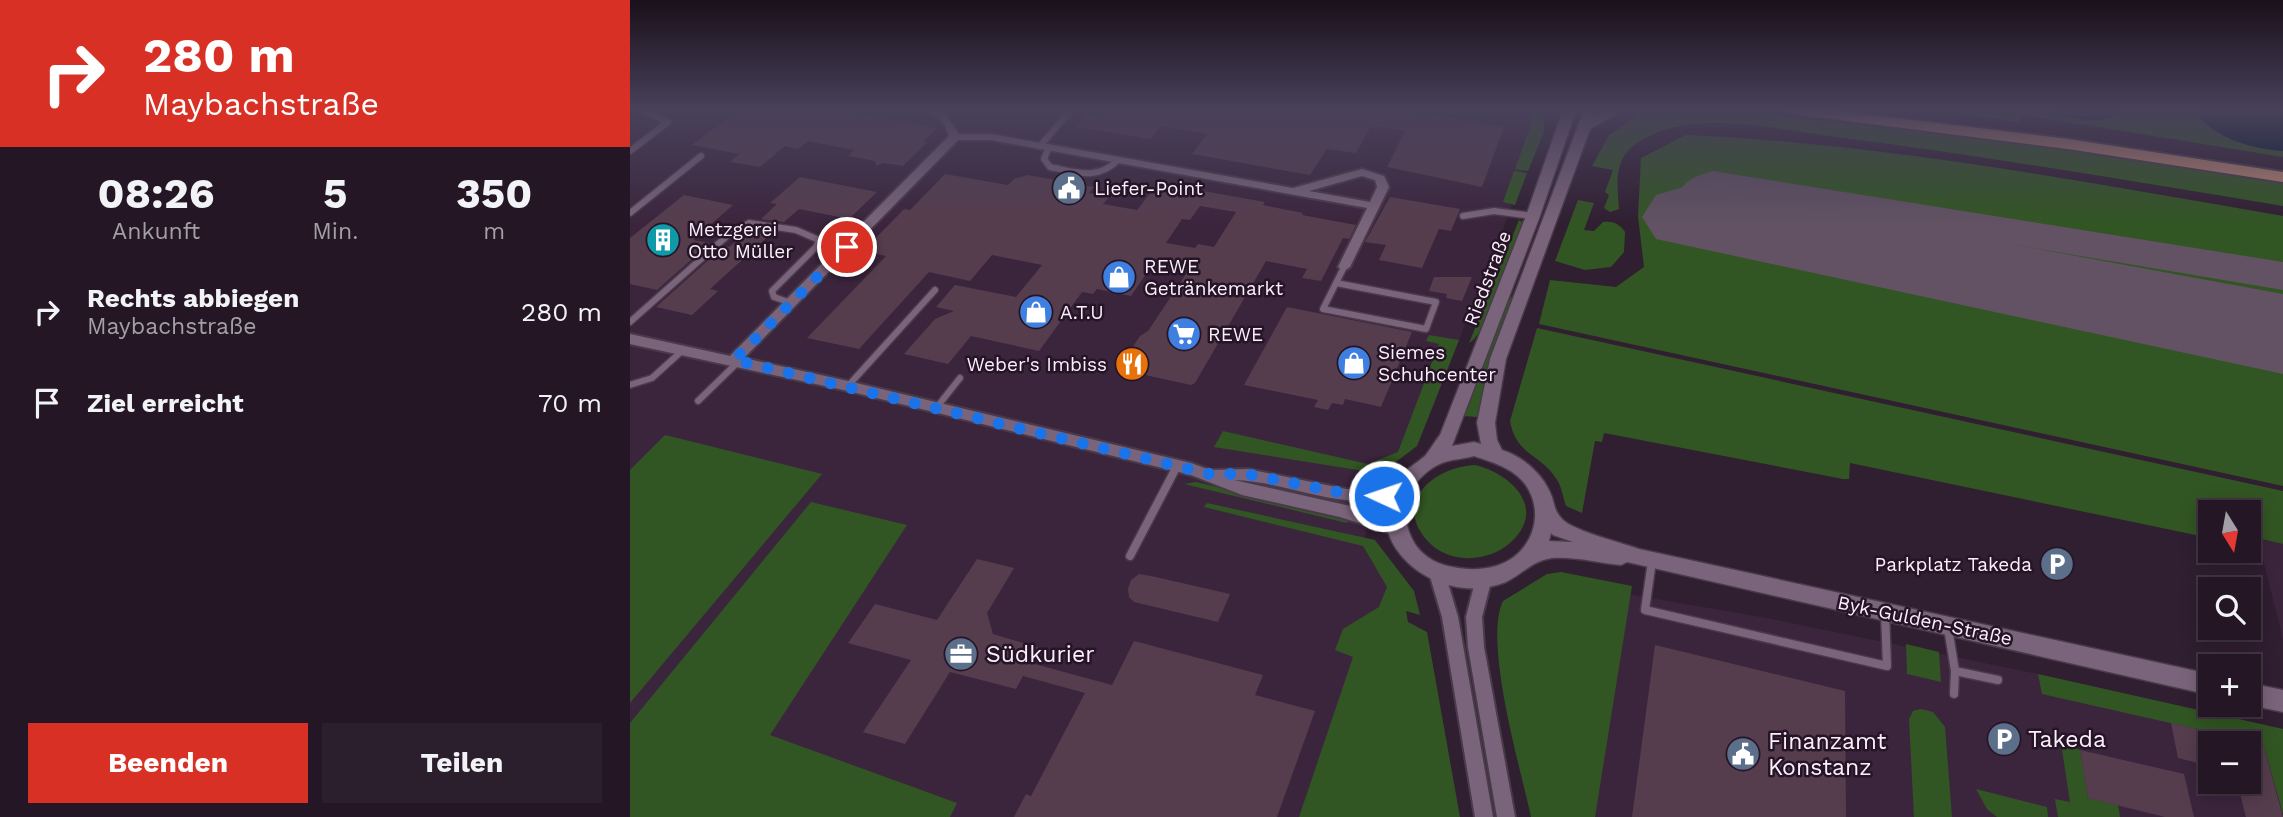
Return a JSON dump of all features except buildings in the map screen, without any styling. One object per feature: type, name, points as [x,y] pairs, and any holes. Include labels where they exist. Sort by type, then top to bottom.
[{"type":"main road","points":[[2095,148],[2283,177]]},
{"type":"main road","points":[[2160,148],[2283,166]]},
{"type":"street","points":[[736,360],[943,148]]},
{"type":"street","points":[[1051,148],[1374,206]]},
{"type":"street","name":"Riedstraße","points":[[1434,457],[1448,438],[1533,216],[1554,148]]},
{"type":"street","name":"Riedstraße","points":[[1494,453],[1488,440],[1486,424],[1498,359],[1576,148]]},
{"type":"street","points":[[1295,191],[1362,172],[1380,178],[1384,187],[1344,267]]},
{"type":"street","points":[[630,339],[848,386],[1210,474],[1239,488],[1370,519],[1396,528]]},
{"type":"street","points":[[1474,449],[1494,453],[1515,462],[1531,476],[1542,494],[1546,515],[1542,535],[1531,554],[1502,574],[1468,580],[1437,573],[1404,546],[1394,515],[1399,490],[1408,476],[1434,457],[1453,450],[1474,449]]},
{"type":"street","points":[[1210,474],[1247,474],[1363,497],[1384,496],[1399,490]]},
{"type":"street","name":"Byk-Gulden-Straße","points":[[1546,515],[1560,529],[1645,559]]},
{"type":"street","name":"Byk-Gulden-Straße","points":[[1531,554],[1553,550],[1645,559],[2198,682]]},
{"type":"street","points":[[1437,573],[1450,617],[1484,817]]},
{"type":"street","points":[[1484,579],[1474,617],[1476,647],[1506,817]]},
{"type":"street","points":[[2261,696],[2283,701]]},
{"type":"lane","points":[[1045,148],[1044,159],[1050,167],[1096,175],[1107,172],[1118,160]]},
{"type":"lane","points":[[630,213],[701,156]]},
{"type":"lane","points":[[1463,216],[1494,211],[1533,216]]},
{"type":"lane","points":[[630,322],[742,225],[755,223],[814,235],[818,240],[816,247],[772,291],[774,297],[791,303]]},
{"type":"lane","points":[[1336,284],[1436,302],[1426,329],[1323,309],[1344,267]]},
{"type":"lane","points":[[848,386],[935,290]]},
{"type":"lane","points":[[630,385],[650,379],[683,350]]},
{"type":"lane","points":[[698,401],[736,360]]},
{"type":"lane","points":[[937,407],[960,379]]},
{"type":"lane","points":[[1129,556],[1177,466]]},
{"type":"lane","points":[[1645,559],[1645,610],[1887,666],[1885,612]]},
{"type":"lane","points":[[1947,625],[1955,671],[1954,694]]},
{"type":"lane","points":[[1955,671],[1998,680]]},
{"type":"shaded area","points":[[630,148],[1530,148],[1507,219],[1418,444],[1395,463],[1377,472],[1363,546],[1387,587],[1335,817],[630,817]]},
{"type":"shaded area","points":[[2261,539],[2283,544],[2283,639],[2261,552]]},
{"type":"shaded area","points":[[1593,588],[1767,618],[2198,710],[2198,717],[2230,717],[2283,729],[2283,817],[1565,817]]},
{"type":"green space","points":[[1522,148],[1537,148],[1528,171],[1515,169]]},
{"type":"green space","points":[[1602,148],[1631,148],[1620,165],[1618,175],[1619,209],[1610,212],[1604,208],[1609,195],[1605,192],[1613,170],[1592,166]]},
{"type":"green space","points":[[1660,148],[1845,148],[1986,166],[2283,216],[2283,486],[1539,324],[1550,280],[1616,287],[1644,267],[1638,216],[1641,158]]},
{"type":"green space","points":[[1920,148],[2058,148],[2283,182],[2283,206],[2064,170]]},
{"type":"green space","points":[[2228,148],[2266,148],[2283,151],[2283,157]]},
{"type":"green space","points":[[1514,171],[1527,173],[1515,205],[1503,202]]},
{"type":"green space","points":[[1578,200],[1594,203],[1584,230],[1594,231],[1603,222],[1607,222],[1618,225],[1625,232],[1624,252],[1611,267],[1585,270],[1555,261]]},
{"type":"green space","points":[[1519,220],[1525,224],[1501,289],[1485,324],[1469,343]]},
{"type":"green space","points":[[1513,295],[1488,373],[1478,417],[1462,416],[1507,302]]},
{"type":"green space","points":[[1537,328],[2283,491],[2283,544],[2261,539],[2261,500],[2198,500],[2198,536],[1850,463],[1849,479],[1843,479],[1604,433],[1602,442],[1595,441],[1582,513],[1566,506],[1557,480],[1551,471],[1518,441],[1510,421]]},
{"type":"green space","points":[[1429,335],[1459,340],[1417,446],[1388,468],[1364,471],[1214,447],[1223,431],[1368,464],[1398,452],[1439,344],[1426,341]]},
{"type":"green space","points":[[665,435],[822,474],[630,703],[630,470]]},
{"type":"green space","points":[[1475,465],[1499,474],[1518,491],[1526,512],[1524,524],[1507,546],[1496,552],[1471,558],[1446,554],[1425,538],[1417,524],[1414,510],[1417,498],[1434,479],[1446,472]]},
{"type":"green space","points":[[1196,482],[1349,519],[1347,523],[1184,484]]},
{"type":"green space","points":[[811,502],[907,525],[770,735],[957,803],[950,817],[630,817],[630,723]]},
{"type":"green space","points":[[1207,503],[1375,540],[1414,591],[1420,615],[1406,611],[1408,622],[1427,632],[1460,817],[1299,817],[1353,657],[1335,650],[1343,629],[1379,607],[1387,587],[1363,546],[1204,507]]},
{"type":"green space","points":[[1561,572],[1632,586],[1595,817],[1531,817],[1500,675],[1498,620],[1503,601],[1547,574]]},
{"type":"green space","points":[[1906,644],[1939,652],[1941,682],[1907,674]]},
{"type":"green space","points":[[2038,674],[2198,710],[2198,717],[2230,717],[2283,729],[2283,814],[2261,744],[2261,731],[2206,731],[2042,694]]},
{"type":"green space","points":[[1921,709],[1933,712],[1945,727],[1952,817],[1914,817],[1909,719],[1913,711]]},
{"type":"green space","points":[[2061,743],[2080,750],[2088,798],[2118,805],[2120,817],[2058,817],[2055,799],[2070,802]]},
{"type":"green space","points":[[1976,789],[2047,807],[2048,817],[1997,817],[1987,809]]},
{"type":"water","points":[[2260,148],[2283,148],[2283,151]]},
{"type":"taxiway","points":[[1690,217],[1697,190],[1713,183],[2283,276]]},
{"type":"runway","points":[[1690,217],[2283,334]]},
{"type":"place","name":"Liefer-Point","points":[[1069,188]]},
{"type":"place","name":"Metzgerei Otto Müller","points":[[663,240]]},
{"type":"place","name":"REWE Getränkemarkt","points":[[1119,277]]},
{"type":"place","name":"A.T.U","points":[[1036,312]]},
{"type":"place","name":"REWE","points":[[1184,334]]},
{"type":"place","name":"Siemes Schuhcenter","points":[[1354,363]]},
{"type":"place","name":"Weber's Imbiss","points":[[1132,364]]},
{"type":"place","name":"Parkplatz Takeda","points":[[2057,564]]},
{"type":"place","name":"Südkurier","points":[[961,654]]},
{"type":"place","name":"Takeda","points":[[2004,739]]},
{"type":"place","name":"Finanzamt Konstanz","points":[[1743,754]]},
{"type":"route","points":[[847,247],[734,360],[1210,474],[1247,474],[1363,497],[1384,496]]}]
